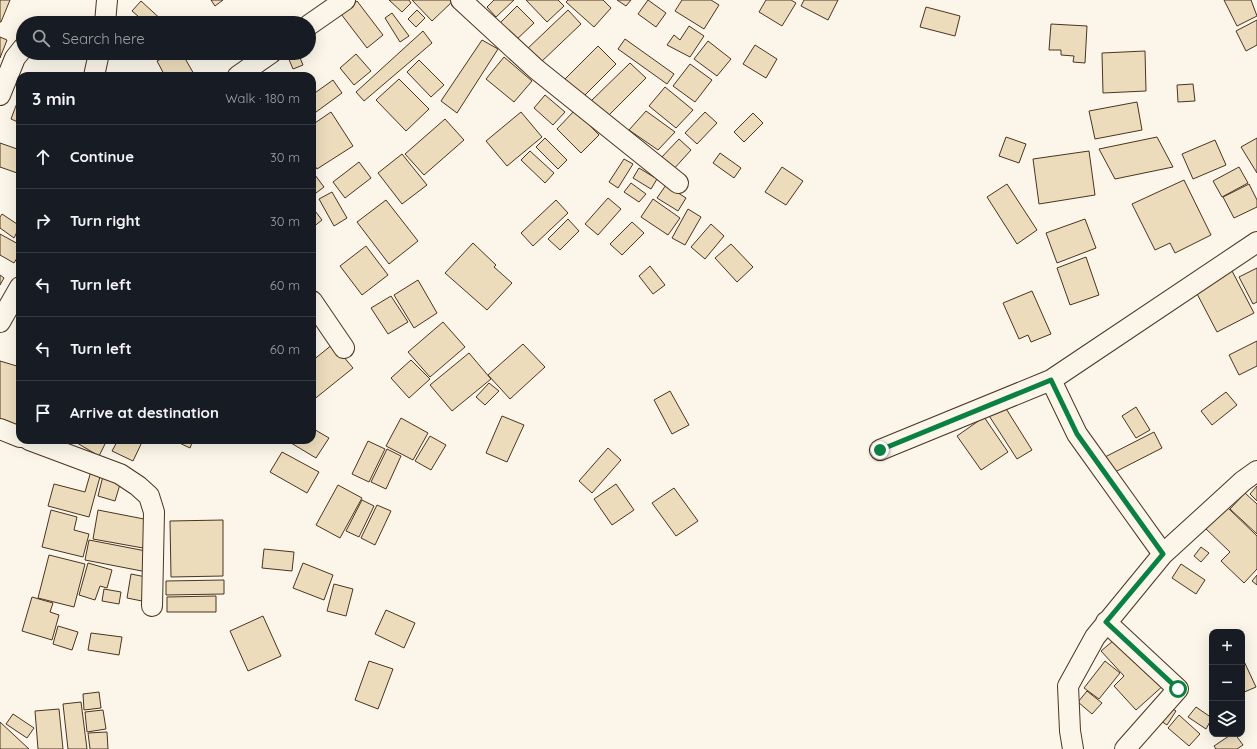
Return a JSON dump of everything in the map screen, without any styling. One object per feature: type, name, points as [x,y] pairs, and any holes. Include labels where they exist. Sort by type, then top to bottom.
[{"type":"street","points":[[105,16],[106,0]]},
{"type":"street","points":[[316,21],[344,0]]},
{"type":"street","points":[[461,0],[536,69],[678,183]]},
{"type":"street","points":[[0,95],[16,57]]},
{"type":"street","points":[[95,72],[97,60]]},
{"type":"street","points":[[244,72],[261,60]]},
{"type":"street","points":[[880,450],[1051,380],[1257,242]]},
{"type":"street","points":[[0,322],[16,294]]},
{"type":"street","points":[[316,308],[344,348]]},
{"type":"street","points":[[1051,380],[1077,434],[1163,554]]},
{"type":"street","points":[[0,429],[16,435]]},
{"type":"street","points":[[40,444],[120,474],[138,486],[148,496],[154,512],[152,606]]},
{"type":"street","points":[[1073,749],[1070,731],[1068,686],[1095,637],[1163,554],[1243,481],[1257,471]]},
{"type":"street","points":[[1106,622],[1178,689],[1125,749]]},
{"type":"building","points":[[0,0],[10,0],[1,22],[0,22]]},
{"type":"building","points":[[211,0],[223,0],[215,6]]},
{"type":"building","points":[[389,0],[409,0],[411,3],[402,12]]},
{"type":"building","points":[[412,0],[452,0],[453,1],[432,21]]},
{"type":"building","points":[[494,0],[514,0],[496,17],[487,7]]},
{"type":"building","points":[[526,0],[558,0],[564,6],[547,22]]},
{"type":"building","points":[[568,0],[603,0],[611,8],[594,27],[566,2]]},
{"type":"building","points":[[617,0],[631,0],[626,6]]},
{"type":"building","points":[[648,0],[666,13],[656,27],[638,14]]},
{"type":"building","points":[[682,0],[711,0],[719,5],[704,29],[675,11]]},
{"type":"building","points":[[766,0],[791,0],[796,3],[782,26],[759,12]]},
{"type":"building","points":[[804,0],[838,0],[828,20],[801,6]]},
{"type":"building","points":[[1224,0],[1251,0],[1257,16],[1237,26]]},
{"type":"building","points":[[141,1],[157,16],[138,16],[132,11]]},
{"type":"building","points":[[357,1],[383,35],[367,48],[341,14]]},
{"type":"building","points":[[517,6],[534,23],[514,42],[498,25]]},
{"type":"building","points":[[926,7],[960,16],[955,36],[920,27]]},
{"type":"building","points":[[417,10],[425,18],[416,27],[408,19]]},
{"type":"building","points":[[568,10],[581,24],[539,64],[526,50]]},
{"type":"building","points":[[392,13],[409,36],[400,42],[385,18]]},
{"type":"building","points":[[1257,20],[1257,45],[1246,51],[1236,31]]},
{"type":"building","points":[[1051,24],[1087,26],[1085,63],[1073,62],[1074,56],[1061,55],[1061,50],[1049,50]]},
{"type":"building","points":[[689,26],[704,36],[690,57],[667,45],[674,35],[680,40]]},
{"type":"building","points":[[423,31],[432,43],[364,101],[356,92]]},
{"type":"building","points":[[0,37],[7,40],[0,58]]},
{"type":"building","points":[[625,39],[674,74],[667,84],[618,49]]},
{"type":"building","points":[[482,40],[498,49],[457,113],[441,101]]},
{"type":"building","points":[[708,41],[731,59],[717,76],[694,59]]},
{"type":"building","points":[[755,45],[777,59],[766,78],[743,64]]},
{"type":"building","points":[[598,46],[616,64],[582,98],[564,80]]},
{"type":"building","points":[[1145,51],[1146,91],[1103,93],[1102,53]]},
{"type":"building","points":[[356,54],[371,71],[354,85],[340,68]]},
{"type":"building","points":[[504,57],[532,81],[514,102],[486,79]]},
{"type":"building","points":[[186,60],[193,72],[163,72],[157,61]]},
{"type":"building","points":[[289,60],[301,60],[303,65],[293,69]]},
{"type":"building","points":[[419,60],[444,85],[431,97],[407,72]]},
{"type":"building","points":[[630,63],[646,78],[606,118],[590,102]]},
{"type":"building","points":[[690,64],[712,80],[695,102],[673,86]]},
{"type":"building","points":[[399,79],[429,109],[406,131],[376,100]]},
{"type":"building","points":[[333,80],[342,93],[316,112],[316,92]]},
{"type":"building","points":[[1193,84],[1195,101],[1178,102],[1177,85]]},
{"type":"building","points":[[665,87],[693,110],[676,128],[649,106]]},
{"type":"building","points":[[545,95],[565,112],[553,125],[534,108]]},
{"type":"building","points":[[1137,102],[1142,130],[1095,139],[1089,111]]},
{"type":"building","points":[[16,106],[16,121],[11,119]]},
{"type":"building","points":[[575,110],[599,135],[581,153],[557,129]]},
{"type":"building","points":[[646,111],[675,132],[658,150],[629,130]]},
{"type":"building","points":[[331,112],[353,146],[317,169],[316,167],[316,122]]},
{"type":"building","points":[[521,112],[542,137],[507,166],[486,141]]},
{"type":"building","points":[[705,112],[717,123],[697,144],[685,133]]},
{"type":"building","points":[[753,113],[763,123],[744,142],[734,132]]},
{"type":"building","points":[[445,119],[464,140],[424,175],[405,154]]},
{"type":"building","points":[[1006,137],[1026,144],[1019,163],[999,156]]},
{"type":"building","points":[[1157,137],[1173,167],[1115,179],[1099,149]]},
{"type":"building","points":[[545,138],[567,160],[558,169],[536,147]]},
{"type":"building","points":[[1257,138],[1257,173],[1241,147]]},
{"type":"building","points":[[679,139],[691,150],[672,171],[659,160]]},
{"type":"building","points":[[1215,140],[1226,165],[1193,179],[1182,154]]},
{"type":"building","points":[[0,143],[16,149],[16,173],[0,167]]},
{"type":"building","points":[[530,151],[554,173],[545,183],[521,160]]},
{"type":"building","points":[[1089,151],[1095,195],[1039,204],[1033,159]]},
{"type":"building","points":[[720,153],[741,168],[734,178],[713,163]]},
{"type":"building","points":[[402,154],[427,185],[402,204],[378,173]]},
{"type":"building","points":[[624,159],[633,164],[618,188],[609,182]]},
{"type":"building","points":[[359,162],[371,178],[345,198],[333,182]]},
{"type":"building","points":[[782,167],[803,181],[786,205],[765,192]]},
{"type":"building","points":[[1239,167],[1248,183],[1222,197],[1213,181]]},
{"type":"building","points":[[639,168],[657,179],[651,189],[633,178]]},
{"type":"building","points":[[316,176],[324,187],[316,193]]},
{"type":"building","points":[[1184,180],[1211,235],[1175,253],[1170,243],[1155,250],[1132,204]]},
{"type":"building","points":[[631,183],[646,194],[639,202],[624,192]]},
{"type":"building","points":[[1007,184],[1037,230],[1017,244],[987,197]]},
{"type":"building","points":[[1249,184],[1257,200],[1257,207],[1234,218],[1223,197]]},
{"type":"building","points":[[666,185],[686,198],[678,211],[657,198]]},
{"type":"building","points":[[332,192],[347,218],[334,226],[319,199]]},
{"type":"building","points":[[608,198],[621,209],[598,235],[585,224]]},
{"type":"building","points":[[653,199],[680,218],[668,235],[641,217]]},
{"type":"building","points":[[386,200],[418,241],[389,264],[357,222]]},
{"type":"building","points":[[556,200],[568,213],[533,246],[521,233]]},
{"type":"building","points":[[688,209],[701,217],[685,245],[672,238]]},
{"type":"building","points":[[316,212],[322,220],[316,225]]},
{"type":"building","points":[[2,214],[16,223],[16,234],[14,238],[0,228],[0,217]]},
{"type":"building","points":[[568,219],[579,231],[560,250],[548,239]]},
{"type":"building","points":[[1085,219],[1096,248],[1057,263],[1046,233]]},
{"type":"building","points":[[632,222],[644,233],[622,255],[610,244]]},
{"type":"building","points":[[711,224],[724,236],[705,259],[691,247]]},
{"type":"building","points":[[0,234],[16,243],[16,260],[14,263],[0,255]]},
{"type":"building","points":[[473,243],[496,265],[494,267],[512,283],[487,310],[445,273]]},
{"type":"building","points":[[731,244],[753,267],[737,282],[715,258]]},
{"type":"building","points":[[366,246],[388,275],[362,295],[340,266]]},
{"type":"building","points":[[1086,257],[1099,295],[1070,305],[1057,268]]},
{"type":"building","points":[[650,266],[665,285],[653,294],[639,276]]},
{"type":"building","points":[[1257,268],[1257,302],[1253,304],[1239,277]]},
{"type":"building","points":[[1231,269],[1254,313],[1217,332],[1194,288]]},
{"type":"building","points":[[0,275],[4,278],[0,285]]},
{"type":"building","points":[[418,280],[437,313],[414,328],[394,295]]},
{"type":"building","points":[[1032,291],[1051,334],[1031,342],[1028,335],[1019,339],[1003,303]]},
{"type":"building","points":[[391,296],[408,322],[388,334],[371,308]]},
{"type":"building","points":[[443,322],[465,347],[430,377],[408,352]]},
{"type":"building","points":[[1257,341],[1257,366],[1239,375],[1229,355]]},
{"type":"building","points":[[333,344],[353,368],[316,398],[316,358]]},
{"type":"building","points":[[523,344],[545,367],[510,399],[488,375]]},
{"type":"building","points":[[469,353],[491,379],[452,411],[430,385]]},
{"type":"building","points":[[411,360],[430,379],[409,398],[391,378]]},
{"type":"building","points":[[0,361],[16,366],[16,427],[0,422]]},
{"type":"building","points":[[489,383],[499,391],[485,405],[476,397]]},
{"type":"building","points":[[670,391],[689,425],[672,434],[654,400]]},
{"type":"building","points":[[1226,392],[1237,405],[1212,425],[1201,411]]},
{"type":"building","points":[[1000,399],[1032,450],[1017,459],[984,408]]},
{"type":"building","points":[[1136,407],[1150,430],[1136,438],[1122,416]]},
{"type":"building","points":[[502,416],[524,425],[507,462],[486,453]]},
{"type":"building","points":[[984,417],[1008,452],[981,470],[957,436]]},
{"type":"building","points":[[401,418],[428,433],[413,460],[386,446]]},
{"type":"building","points":[[316,430],[329,438],[316,458],[293,444],[316,444]]},
{"type":"building","points":[[1154,432],[1162,448],[1113,473],[1105,457]]},
{"type":"building","points":[[430,436],[446,445],[431,470],[415,461]]},
{"type":"building","points":[[368,441],[385,449],[369,482],[352,474]]},
{"type":"building","points":[[79,444],[105,444],[99,456]]},
{"type":"building","points":[[116,444],[141,444],[133,461],[112,451]]},
{"type":"building","points":[[182,444],[192,444],[190,448]]},
{"type":"building","points":[[608,448],[621,460],[592,493],[579,481]]},
{"type":"building","points":[[387,449],[401,456],[386,489],[371,482]]},
{"type":"building","points":[[282,452],[319,472],[307,493],[270,472]]},
{"type":"building","points":[[91,471],[101,473],[89,517],[48,506],[54,484],[85,492]]},
{"type":"building","points":[[103,476],[121,481],[115,501],[98,496]]},
{"type":"building","points":[[616,484],[634,510],[612,525],[594,499]]},
{"type":"building","points":[[338,485],[362,498],[340,538],[316,525]]},
{"type":"building","points":[[1257,486],[1257,501],[1250,494]]},
{"type":"building","points":[[674,488],[698,521],[676,536],[652,503]]},
{"type":"building","points":[[1245,493],[1257,504],[1257,534],[1230,509]]},
{"type":"building","points":[[362,500],[374,506],[359,537],[346,531]]},
{"type":"building","points":[[377,505],[391,511],[375,545],[361,538]]},
{"type":"building","points":[[1226,506],[1257,536],[1257,569],[1244,583],[1221,561],[1230,552],[1205,528]]},
{"type":"building","points":[[51,510],[77,517],[74,530],[89,534],[83,557],[42,547]]},
{"type":"building","points":[[98,510],[149,520],[143,548],[93,539]]},
{"type":"building","points":[[223,520],[223,576],[171,577],[170,521]]},
{"type":"building","points":[[89,540],[151,552],[147,572],[85,560]]},
{"type":"building","points":[[1201,547],[1209,553],[1201,562],[1194,556]]},
{"type":"building","points":[[264,549],[294,552],[292,571],[262,568]]},
{"type":"building","points":[[49,555],[85,564],[74,607],[38,598]]},
{"type":"building","points":[[88,563],[112,570],[107,588],[100,586],[95,600],[79,595]]},
{"type":"building","points":[[303,563],[333,575],[324,600],[293,588]]},
{"type":"building","points":[[1181,564],[1205,580],[1196,594],[1172,578]]},
{"type":"building","points":[[131,574],[151,578],[147,602],[127,598]]},
{"type":"building","points":[[1257,575],[1257,585],[1252,581]]},
{"type":"building","points":[[224,580],[224,594],[166,595],[166,581]]},
{"type":"building","points":[[334,584],[353,589],[346,616],[327,611]]},
{"type":"building","points":[[104,589],[121,592],[119,604],[102,601]]},
{"type":"building","points":[[216,596],[216,612],[167,612],[167,597]]},
{"type":"building","points":[[32,597],[53,603],[50,612],[59,615],[52,640],[22,631]]},
{"type":"building","points":[[386,610],[415,623],[404,648],[375,634]]},
{"type":"building","points":[[263,616],[281,656],[248,671],[230,631]]},
{"type":"building","points":[[58,626],[78,632],[72,650],[53,644]]},
{"type":"building","points":[[91,633],[122,637],[119,655],[88,650]]},
{"type":"building","points":[[1120,635],[1165,684],[1136,710],[1114,686],[1124,676],[1101,651]]},
{"type":"building","points":[[369,661],[393,669],[378,709],[355,700]]},
{"type":"building","points":[[1105,661],[1120,673],[1099,699],[1084,688]]},
{"type":"building","points":[[1245,663],[1256,687],[1245,692]]},
{"type":"building","points":[[1087,691],[1102,703],[1092,714],[1078,702]]},
{"type":"building","points":[[99,692],[101,708],[84,710],[83,694]]},
{"type":"building","points":[[81,702],[87,749],[68,749],[63,704]]},
{"type":"building","points":[[1168,706],[1176,711],[1167,725],[1158,719]]},
{"type":"building","points":[[1196,707],[1209,716],[1209,724],[1206,729],[1188,717]]},
{"type":"building","points":[[59,709],[63,749],[38,749],[35,711]]},
{"type":"building","points":[[103,710],[106,729],[87,732],[85,712]]},
{"type":"building","points":[[13,714],[34,728],[27,738],[6,724]]},
{"type":"building","points":[[1179,715],[1200,734],[1189,746],[1168,728]]},
{"type":"building","points":[[0,722],[29,749],[0,749]]},
{"type":"building","points":[[107,732],[108,749],[90,749],[88,733]]},
{"type":"building","points":[[1228,737],[1237,737],[1243,745],[1237,749],[1216,749],[1214,746]]},
{"type":"route","points":[[880,450],[1051,380],[1077,434],[1163,554],[1106,622],[1178,689]]}]
